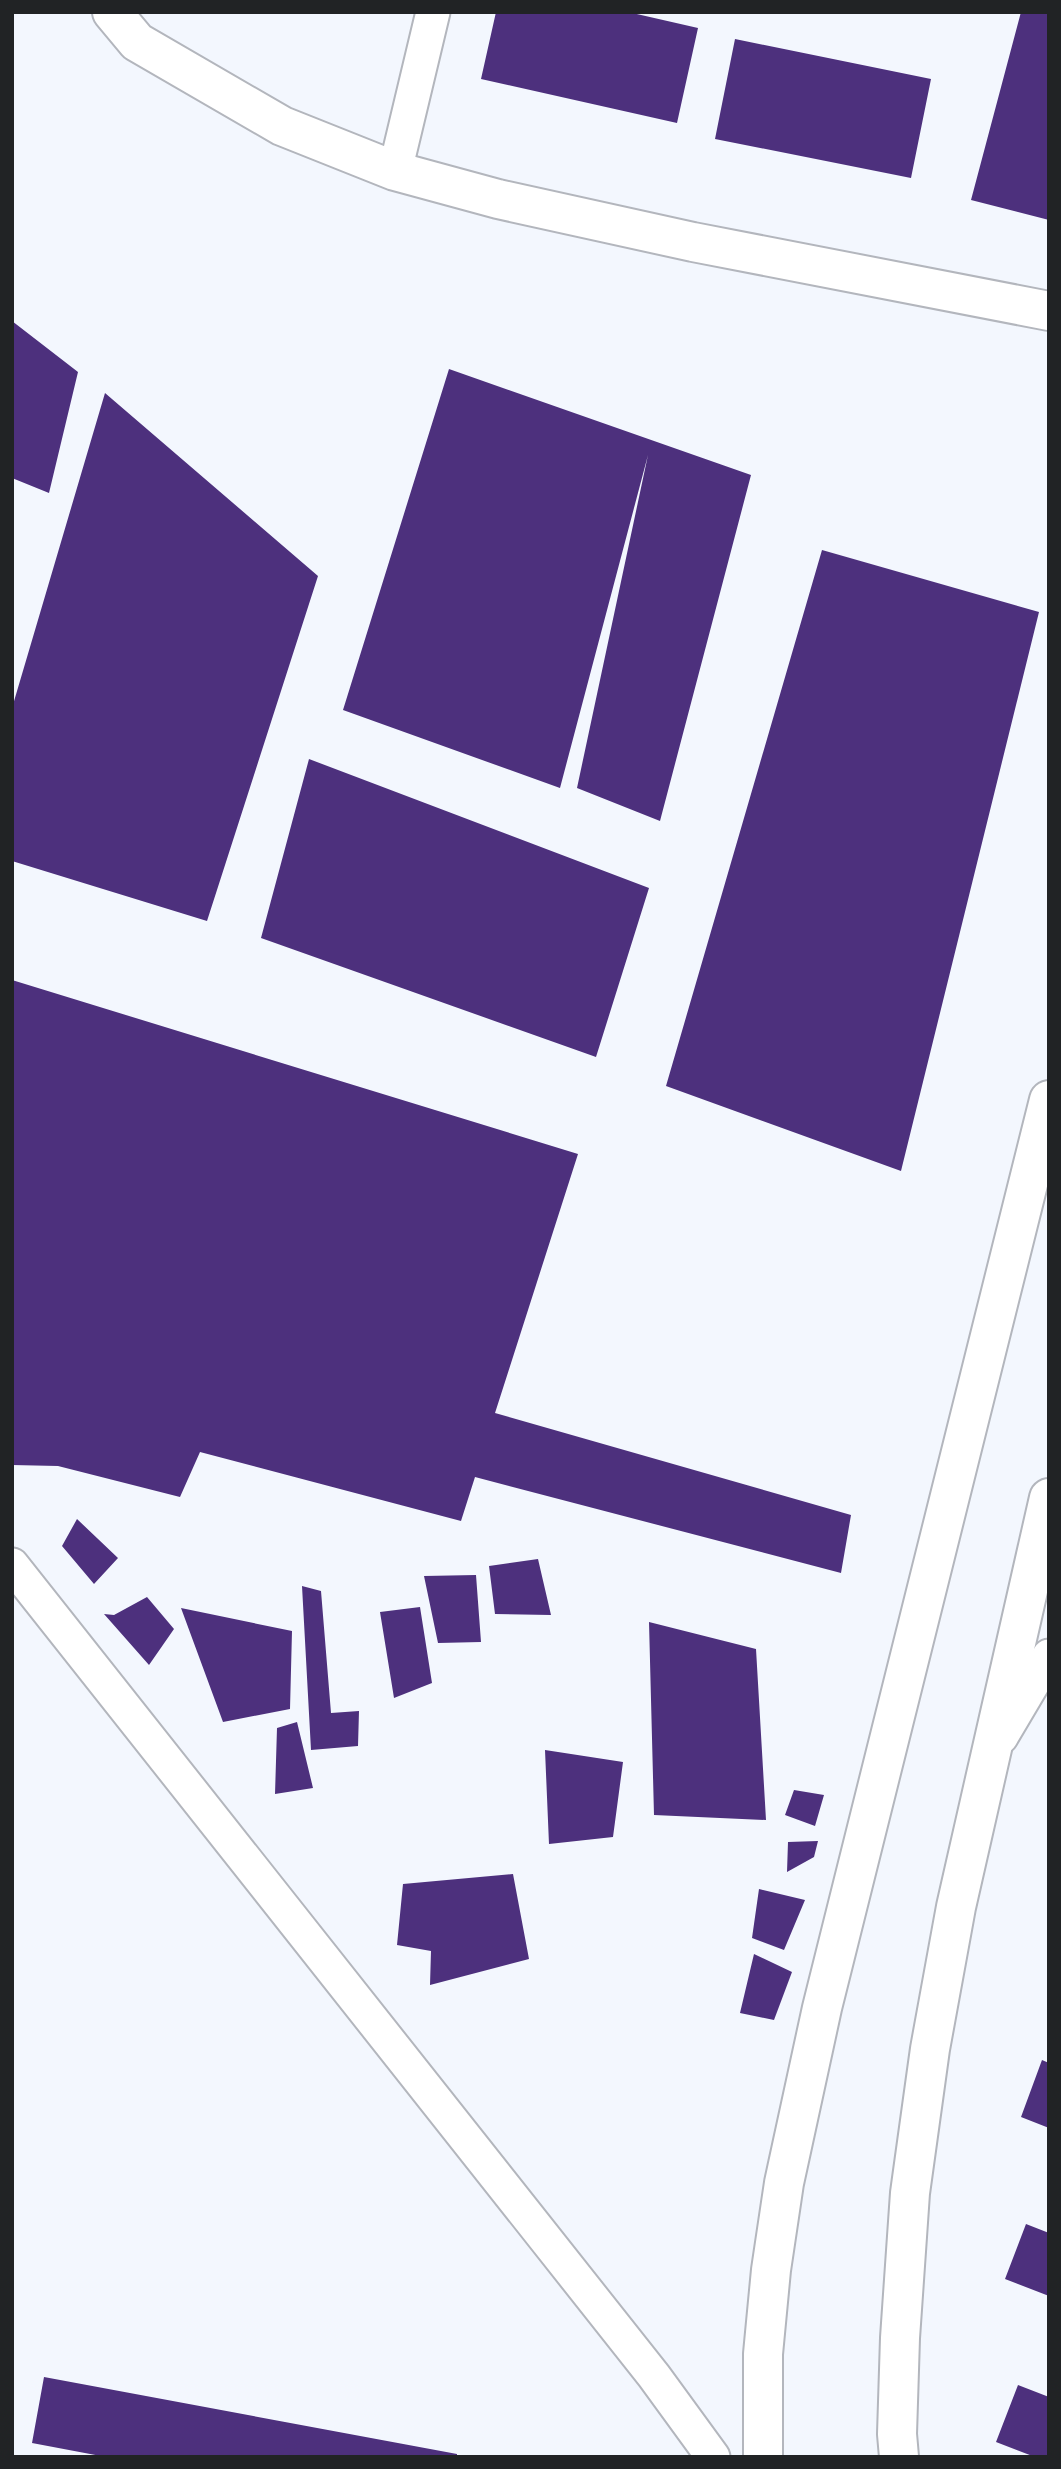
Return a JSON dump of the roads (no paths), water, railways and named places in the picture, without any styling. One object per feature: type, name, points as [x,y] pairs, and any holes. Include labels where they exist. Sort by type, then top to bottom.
[{"type":"main road","points":[[112,12],[137,42],[282,126],[395,171],[498,199],[680,239],[1049,311]]},
{"type":"main road","points":[[763,2457],[763,2354],[771,2270],[787,2170],[822,2008],[1049,1100]]},
{"type":"main road","points":[[899,2457],[897,2434],[900,2338],[911,2180],[930,2049],[953,1920],[1049,1498]]},
{"type":"street","points":[[395,171],[433,12]]},
{"type":"street","points":[[12,1564],[654,2375],[713,2457]]},
{"type":"street","points":[[992,1751],[1049,1656]]}]
